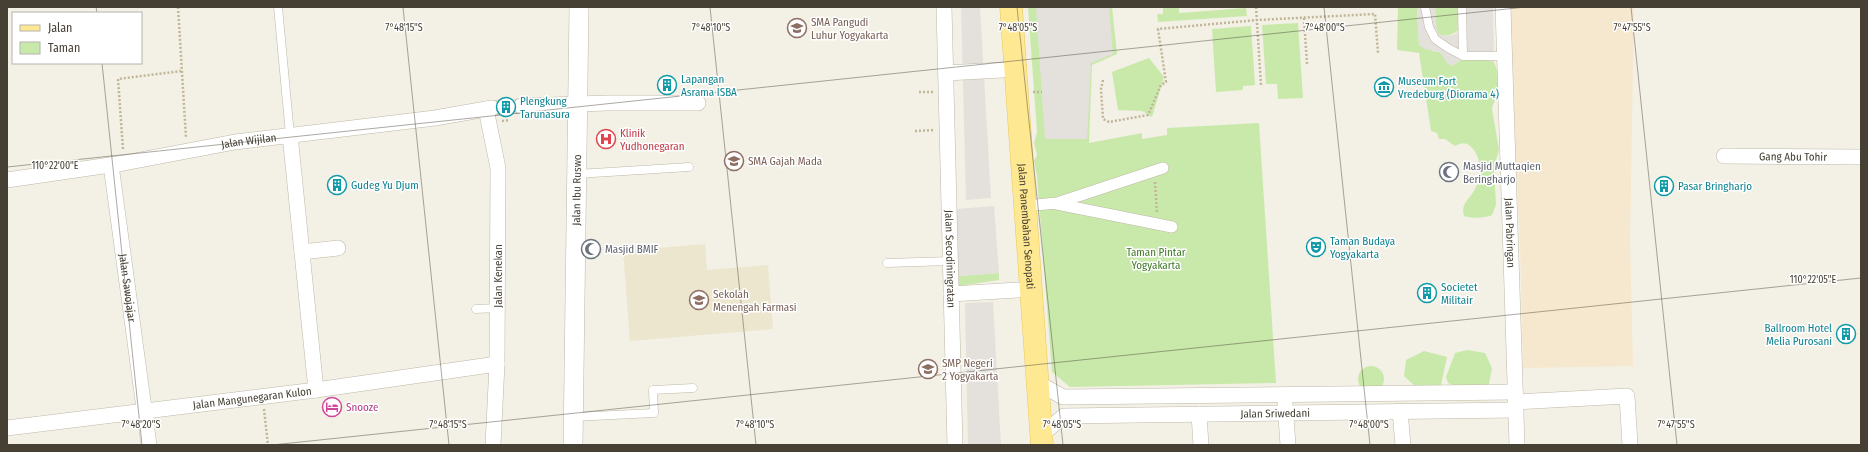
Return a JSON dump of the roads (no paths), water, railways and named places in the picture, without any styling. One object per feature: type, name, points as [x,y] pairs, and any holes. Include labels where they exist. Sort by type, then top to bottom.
[{"type":"main road","name":"Jalan Panembahan Senopati","points":[[999,7],[1018,290],[1037,442]]},
{"type":"main road","name":"Jalan Panembahan Senopati","points":[[1011,7],[1038,383],[1037,442]]},
{"type":"street","name":"Jalan Ibu Ruswo","points":[[573,445],[579,7]]},
{"type":"street","name":"Jalan Secodiningratan","points":[[944,7],[954,445]]},
{"type":"street","name":"Jalan Pabringan","points":[[1503,7],[1517,445]]},
{"type":"street","points":[[946,73],[1003,70]]},
{"type":"street","points":[[520,106],[607,103],[698,103]]},
{"type":"street","name":"Jalan Wijilan","points":[[7,180],[118,164],[235,142],[435,118],[489,109]]},
{"type":"street","name":"Jalan Kenekan","points":[[489,109],[498,168],[497,364],[493,445]]},
{"type":"street","points":[[290,135],[316,390]]},
{"type":"street","name":"Gang Abu Tohir","points":[[1724,156],[1861,157]]},
{"type":"street","name":"Jalan Sawojajar","points":[[118,164],[149,445]]},
{"type":"street","points":[[1057,204],[1158,170]]},
{"type":"street","points":[[1025,206],[1057,204],[1172,227]]},
{"type":"street","points":[[302,252],[338,248]]},
{"type":"street","points":[[951,294],[1018,290]]},
{"type":"street","name":"Jalan Mangunegaran Kulon","points":[[7,428],[316,390],[497,364]]},
{"type":"street","points":[[1037,442],[1064,416],[1063,397],[1038,383]]},
{"type":"street","points":[[1377,393],[1379,412]]},
{"type":"street","name":"Jalan Sriwedani","points":[[1063,397],[1377,393],[1515,401]]},
{"type":"street","points":[[1284,394],[1288,445]]},
{"type":"street","name":"Jalan Sriwedani","points":[[1064,416],[1379,412],[1515,401],[1627,396],[1630,445]]},
{"type":"street","points":[[1400,411],[1403,445]]},
{"type":"street","points":[[1199,414],[1201,445]]},
{"type":"lane","points":[[278,7],[290,135]]},
{"type":"lane","points":[[1425,7],[1429,27],[1435,39],[1463,56],[1504,56]]},
{"type":"lane","points":[[1462,7],[1463,56]]},
{"type":"lane","points":[[577,174],[689,167]]},
{"type":"lane","points":[[887,263],[950,261]]},
{"type":"lane","points":[[476,309],[498,308]]},
{"type":"lane","points":[[573,416],[654,413],[653,390],[693,388]]},
{"type":"tunnel","points":[[492,108],[521,106]]},
{"type":"place","name":"SMA Pangudi Luhur Yogyakarta","points":[[797,28]]},
{"type":"place","name":"Lapangan Asrama ISBA","points":[[667,85]]},
{"type":"place","name":"Museum Fort Vredeburg (Diorama 4)","points":[[1384,87]]},
{"type":"place","name":"Plengkung Tarunasura","points":[[506,107]]},
{"type":"place","name":"Klinik Yudhonegaran","points":[[606,139]]},
{"type":"place","name":"SMA Gajah Mada","points":[[734,161]]},
{"type":"place","name":"Masjid Muttaqien Beringharjo","points":[[1449,172]]},
{"type":"place","name":"Gudeg Yu Djum","points":[[337,185]]},
{"type":"place","name":"Pasar Bringharjo","points":[[1664,186]]},
{"type":"place","name":"Taman Budaya Yogyakarta","points":[[1316,247]]},
{"type":"place","name":"Masjid BMIF","points":[[591,249]]},
{"type":"place","name":"Societet Militair","points":[[1427,293]]},
{"type":"place","name":"Sekolah Menengah Farmasi","points":[[699,300]]},
{"type":"place","name":"Ballroom Hotel Melia Purosani","points":[[1846,334]]},
{"type":"place","name":"SMP Negeri 2 Yogyakarta","points":[[928,369]]},
{"type":"place","name":"Snooze","points":[[332,407]]},
{"type":"park label","name":"Taman Pintar Yogyakarta","points":[[1156,258]]}]
